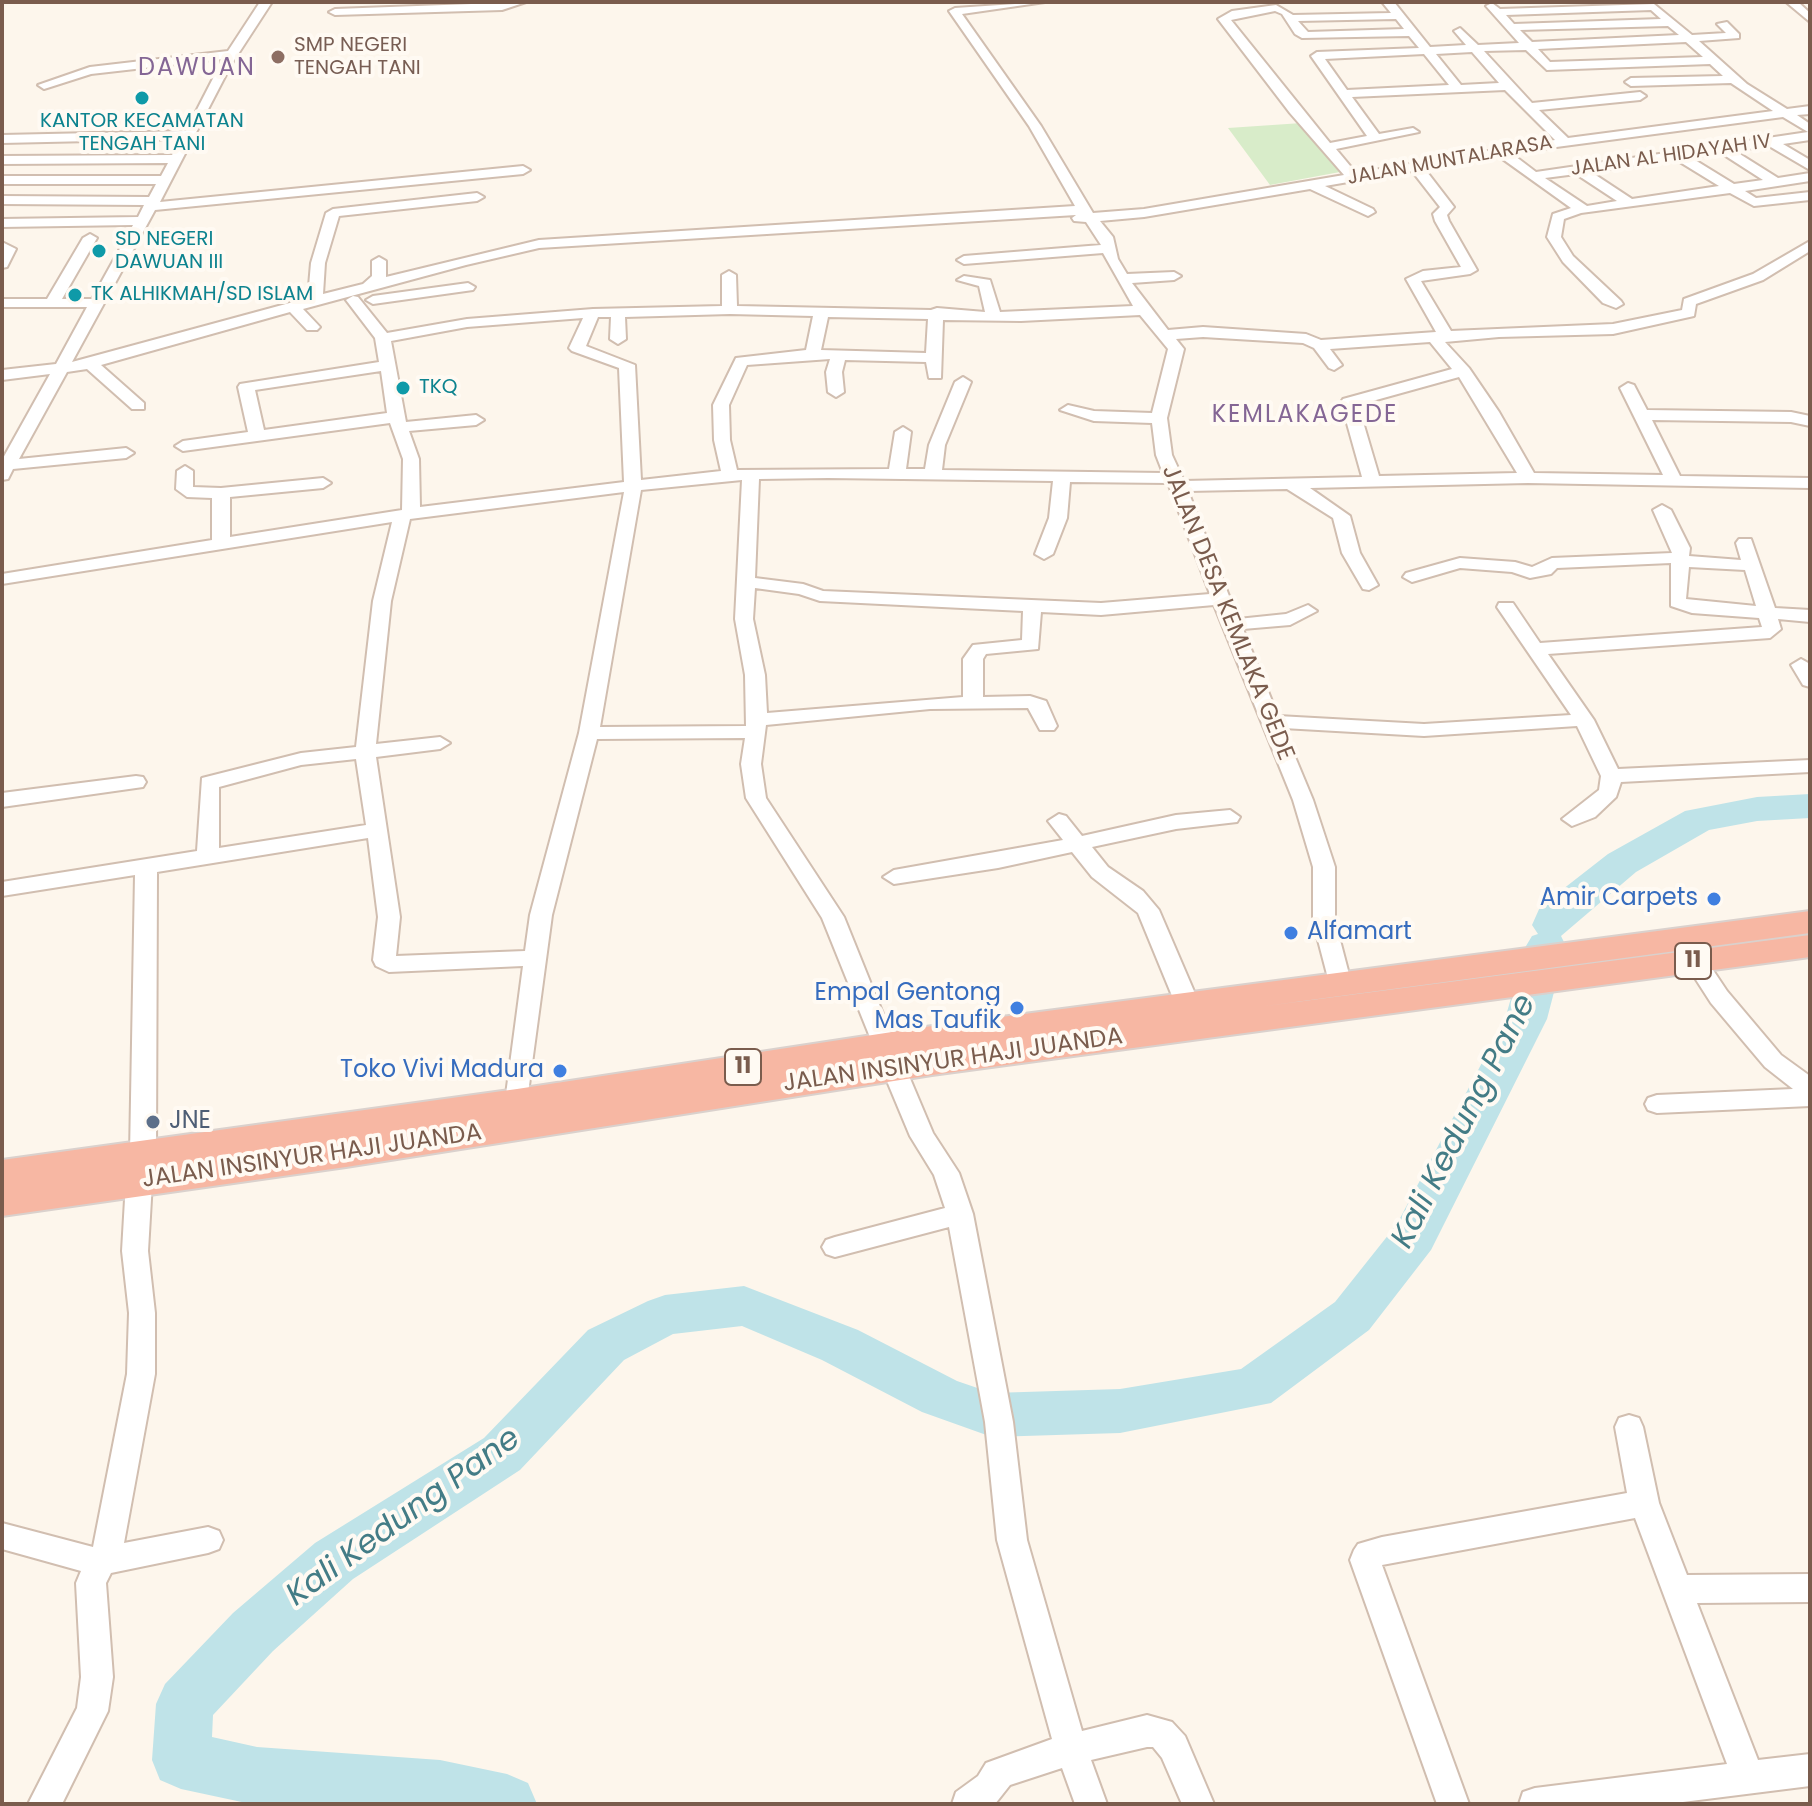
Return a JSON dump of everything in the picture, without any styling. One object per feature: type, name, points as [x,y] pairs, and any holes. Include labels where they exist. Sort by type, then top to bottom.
[{"type":"highway","name":"JALAN INSINYUR HAJI JUANDA","points":[[1584,963],[1695,961],[1784,941],[1810,922]]},
{"type":"highway","name":"JALAN INSINYUR HAJI JUANDA","points":[[929,1050],[1482,976],[1784,941]]},
{"type":"highway","name":"JALAN INSINYUR HAJI JUANDA","points":[[2,1174],[141,1168],[346,1140],[889,1057],[1187,1003],[1340,982],[1482,976]]},
{"type":"highway","name":"JALAN INSINYUR HAJI JUANDA","points":[[346,1140],[517,1102],[889,1057]]},
{"type":"highway","name":"JALAN INSINYUR HAJI JUANDA","points":[[2,1201],[141,1168]]},
{"type":"street","points":[[5,470],[24,435],[84,367],[95,303],[141,221],[155,205],[165,180],[232,54],[271,8],[281,2]]},
{"type":"street","points":[[336,12],[520,2]]},
{"type":"street","name":"JALAN DESA KEMLAKA GEDE","points":[[1039,2],[955,11],[1033,123],[1088,214],[1106,237],[1124,279],[1143,310],[1176,349],[1159,418],[1164,455],[1199,535],[1221,599],[1303,800],[1324,867],[1324,921],[1340,982]]},
{"type":"street","points":[[1388,2],[1458,89]]},
{"type":"street","points":[[1493,7],[1652,4],[1733,79],[1775,110],[1810,129]]},
{"type":"street","points":[[1793,4],[1810,5]]},
{"type":"street","points":[[1793,4],[1810,19]]},
{"type":"street","points":[[1493,7],[1547,66],[1713,60]]},
{"type":"street","points":[[1350,175],[1224,19],[1236,13],[1273,8],[1282,9],[1292,18],[1299,32],[1306,36],[1412,32]]},
{"type":"street","points":[[1292,18],[1399,16]]},
{"type":"street","points":[[1512,27],[1671,22]]},
{"type":"street","points":[[1375,138],[1317,56],[1733,38],[1735,34],[1723,24]]},
{"type":"street","points":[[1460,31],[1508,86],[1562,139]]},
{"type":"street","points":[[44,85],[90,71],[232,54]]},
{"type":"street","points":[[1631,82],[1733,79]]},
{"type":"street","points":[[1341,94],[1508,86]]},
{"type":"street","points":[[1529,107],[1640,96]]},
{"type":"street","points":[[1775,110],[1810,100]]},
{"type":"street","name":"JALAN MUNTALARASA","points":[[357,298],[532,252],[680,236],[1144,213],[1562,139],[1644,131],[1775,110],[1810,110]]},
{"type":"street","points":[[1644,131],[1731,189],[1762,203],[1801,194],[1810,196]]},
{"type":"street","points":[[1327,147],[1413,132]]},
{"type":"street","points":[[2,139],[190,135]]},
{"type":"street","name":"JALAN AL HIDAYAH IV","points":[[1533,176],[1675,153],[1810,136]]},
{"type":"street","points":[[1770,141],[1810,166]]},
{"type":"street","points":[[1722,148],[1775,182]]},
{"type":"street","points":[[1499,151],[1582,209]]},
{"type":"street","points":[[2,160],[178,159]]},
{"type":"street","points":[[1414,165],[1448,208],[1440,214],[1442,221],[1470,270],[1413,278],[1439,319],[1443,338]]},
{"type":"street","points":[[1578,169],[1630,204]]},
{"type":"street","points":[[2,200],[155,205],[523,170]]},
{"type":"street","points":[[1616,304],[1608,300],[1568,259],[1554,237],[1558,217],[1582,209],[1810,177]]},
{"type":"street","points":[[2,180],[165,180]]},
{"type":"street","points":[[1312,185],[1368,212]]},
{"type":"street","points":[[315,302],[318,263],[333,213],[477,197]]},
{"type":"street","points":[[2,223],[141,221]]},
{"type":"street","points":[[54,303],[56,292],[90,238]]},
{"type":"street","points":[[1164,335],[1203,332],[1306,339],[1319,345],[1499,332],[1603,330],[1689,313],[1689,302],[1758,277],[1810,245]]},
{"type":"street","points":[[2,246],[9,249],[2,264]]},
{"type":"street","points":[[964,260],[1059,255],[1109,248]]},
{"type":"street","points":[[1794,253],[1810,263]]},
{"type":"street","points":[[2,375],[84,367],[357,298],[379,277],[379,261]]},
{"type":"street","points":[[729,275],[730,310]]},
{"type":"street","points":[[1124,279],[1174,276]]},
{"type":"street","points":[[964,280],[985,283],[993,315]]},
{"type":"street","points":[[297,311],[315,302],[468,287]]},
{"type":"street","points":[[357,298],[383,338],[399,422],[411,459],[406,514],[382,601],[365,754],[389,917],[386,963],[534,958]]},
{"type":"street","points":[[2,303],[95,303]]},
{"type":"street","points":[[383,338],[467,323],[618,312],[730,310],[993,315],[1143,310]]},
{"type":"street","points":[[297,311],[312,327]]},
{"type":"street","points":[[618,312],[618,339]]},
{"type":"street","points":[[935,375],[931,358],[937,312]]},
{"type":"street","points":[[517,1102],[534,958],[552,861],[589,733],[633,487],[627,365],[577,348],[593,313]]},
{"type":"street","points":[[813,354],[821,313]]},
{"type":"street","points":[[1443,338],[1437,342],[1439,347],[1463,371],[1528,478]]},
{"type":"street","points":[[1319,345],[1334,365]]},
{"type":"street","points":[[730,475],[722,440],[721,405],[741,361],[813,354],[931,358]]},
{"type":"street","points":[[836,392],[834,372],[839,355]]},
{"type":"street","points":[[257,436],[246,387],[388,365]]},
{"type":"street","points":[[84,367],[138,406]]},
{"type":"street","points":[[1372,483],[1349,402],[1463,371]]},
{"type":"street","points":[[933,474],[937,445],[963,382]]},
{"type":"street","points":[[1628,388],[1673,479]]},
{"type":"street","points":[[1068,410],[1094,416],[1159,418]]},
{"type":"street","points":[[1642,415],[1791,417],[1810,421]]},
{"type":"street","points":[[183,446],[399,422],[476,420]]},
{"type":"street","points":[[897,474],[903,432]]},
{"type":"street","points":[[2,439],[24,435]]},
{"type":"street","points":[[5,470],[126,453]]},
{"type":"street","points":[[185,471],[184,489],[187,492],[221,493],[323,483]]},
{"type":"street","points":[[751,474],[744,619],[755,675],[756,726],[751,764],[756,798],[833,917],[922,1136],[946,1173],[960,1214],[999,1422],[1012,1540],[1071,1749],[1091,1804]]},
{"type":"street","points":[[2,579],[406,514],[730,475],[933,474],[1292,484],[1528,478],[1673,479],[1809,486]]},
{"type":"street","points":[[1044,554],[1058,518],[1062,477]]},
{"type":"street","points":[[1292,484],[1324,502],[1341,516],[1351,553],[1369,585]]},
{"type":"street","points":[[221,493],[221,545]]},
{"type":"street","points":[[1662,510],[1677,538],[1682,559],[1677,602],[1692,607],[1810,616]]},
{"type":"street","points":[[1535,649],[1770,632],[1772,629],[1745,543]]},
{"type":"street","points":[[1412,577],[1460,563],[1515,567],[1530,573],[1545,570],[1552,563],[1682,559],[1704,565],[1751,565]]},
{"type":"street","points":[[747,582],[803,589],[820,596],[1101,609],[1221,599]]},
{"type":"street","points":[[973,703],[973,659],[980,649],[1031,645],[1032,606]]},
{"type":"street","points":[[1506,607],[1584,720],[1611,776],[1609,792],[1588,812],[1572,819]]},
{"type":"street","points":[[1232,625],[1290,619],[1308,611]]},
{"type":"street","points":[[589,733],[756,726],[930,703],[1036,703],[1047,726]]},
{"type":"street","points":[[1270,721],[1424,730],[1584,720]]},
{"type":"street","points":[[208,856],[209,783],[282,763],[440,743]]},
{"type":"street","points":[[1611,776],[1810,766]]},
{"type":"street","points":[[2,800],[136,782]]},
{"type":"street","points":[[894,877],[998,861],[1176,822],[1230,817]]},
{"type":"street","points":[[1059,821],[1100,872],[1135,896],[1148,910],[1187,1003]]},
{"type":"street","points":[[2,889],[376,830]]},
{"type":"street","points":[[44,1804],[92,1711],[97,1677],[91,1583],[108,1548],[141,1374],[142,1313],[135,1251],[141,1168],[146,866]]},
{"type":"street","points":[[1695,961],[1726,1006],[1773,1061],[1810,1089]]},
{"type":"street","points":[[1657,1104],[1810,1097]]},
{"type":"street","points":[[835,1247],[960,1214]]},
{"type":"street","points":[[1629,1427],[1644,1503],[1749,1778]]},
{"type":"street","points":[[1453,1804],[1365,1560],[1369,1554],[1382,1551],[1644,1503]]},
{"type":"street","points":[[2,1536],[99,1562],[208,1540]]},
{"type":"street","points":[[1679,1589],[1810,1588]]},
{"type":"street","points":[[968,1804],[990,1787],[998,1774],[1071,1749],[1147,1731],[1161,1733],[1174,1747],[1198,1804]]},
{"type":"street","points":[[1535,1804],[1698,1795],[1749,1778],[1810,1770]]},
{"type":"green space","points":[[1302,123],[1340,172],[1270,185],[1228,128]]},
{"type":"waterway","name":"Kali Kedung Pane","points":[[1552,925],[1554,917],[1622,863],[1698,820],[1757,809],[1810,806]]},
{"type":"waterway","name":"Kali Kedung Pane","points":[[507,1804],[440,1790],[257,1776],[181,1760],[185,1704],[253,1632],[334,1561],[502,1454],[606,1345],[665,1315],[744,1306],[840,1345],[940,1397],[992,1415],[1120,1411],[1253,1388],[1352,1316],[1414,1237],[1526,1019],[1546,946]]},
{"type":"place","name":"SMP NEGERI TENGAH TANI","points":[[278,57]]},
{"type":"place","name":"KANTOR KECAMATAN TENGAH TANI","points":[[142,98]]},
{"type":"place","name":"SD NEGERI DAWUAN III","points":[[99,251]]},
{"type":"place","name":"TK ALHIKMAH/SD ISLAM","points":[[75,295]]},
{"type":"place","name":"TKQ","points":[[403,388]]},
{"type":"place","name":"Amir Carpets","points":[[1714,899]]},
{"type":"place","name":"Alfamart","points":[[1291,933]]},
{"type":"place","name":"Empal Gentong Mas Taufik","points":[[1017,1008]]},
{"type":"place","name":"Toko Vivi Madura","points":[[560,1071]]},
{"type":"place","name":"JNE","points":[[153,1122]]},
{"type":"district","name":"DAWUAN","points":[[197,69]]},
{"type":"district","name":"KEMLAKAGEDE","points":[[1305,416]]}]
